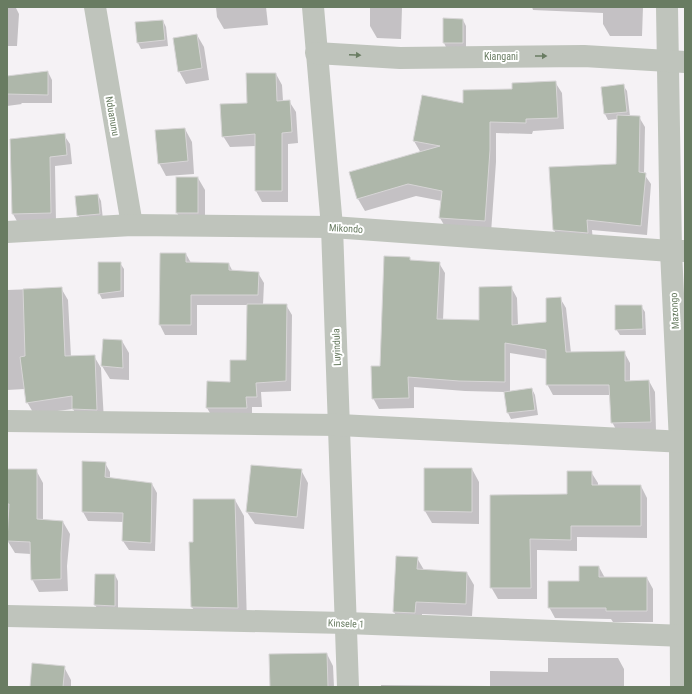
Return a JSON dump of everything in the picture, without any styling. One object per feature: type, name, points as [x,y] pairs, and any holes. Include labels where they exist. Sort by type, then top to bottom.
[{"type":"street","name":"Nduanunu","points":[[94,7],[132,225]]},
{"type":"street","name":"Luyindula","points":[[313,7],[332,227],[348,687]]},
{"type":"street","name":"Mazongo","points":[[667,7],[676,62],[682,442],[683,636],[681,687]]},
{"type":"street","name":"Kiangani","points":[[316,53],[400,58],[584,56],[676,62]]},
{"type":"street","name":"Mikondo","points":[[7,232],[132,225],[332,227],[678,251]]},
{"type":"street","points":[[7,421],[339,425],[682,442]]},
{"type":"street","name":"Kinsele 1","points":[[7,616],[346,623],[683,636]]},
{"type":"building","points":[[443,18],[463,19],[463,43],[443,43]]},
{"type":"building","points":[[163,20],[165,40],[137,43],[135,22]]},
{"type":"building","points":[[197,34],[202,68],[178,72],[173,38]]},
{"type":"building","points":[[48,71],[48,95],[7,94],[7,76]]},
{"type":"building","points":[[246,73],[276,73],[277,101],[290,100],[292,132],[282,133],[282,191],[255,191],[255,134],[222,137],[220,104],[247,103]]},
{"type":"building","points":[[556,81],[558,118],[526,119],[526,123],[490,122],[490,150],[485,221],[439,218],[442,191],[408,184],[357,199],[349,172],[440,146],[413,141],[422,95],[463,103],[463,90],[512,89],[512,83]]},
{"type":"building","points":[[624,84],[627,112],[604,114],[601,87]]},
{"type":"building","points":[[617,115],[640,116],[639,172],[646,173],[641,226],[587,220],[588,233],[553,230],[549,167],[616,164]]},
{"type":"building","points":[[185,128],[188,161],[158,164],[155,130]]},
{"type":"building","points":[[65,133],[67,155],[50,157],[51,213],[12,214],[10,139]]},
{"type":"building","points":[[176,177],[198,177],[198,213],[176,213]]},
{"type":"building","points":[[98,194],[100,214],[77,216],[75,196]]},
{"type":"building","points":[[160,253],[186,253],[186,262],[229,263],[229,270],[259,272],[258,295],[191,295],[191,325],[159,325]]},
{"type":"building","points":[[384,256],[410,257],[410,260],[440,262],[437,319],[479,320],[479,287],[512,286],[512,325],[546,322],[546,298],[561,297],[566,352],[625,351],[625,381],[649,380],[651,422],[611,423],[609,385],[546,385],[546,350],[505,343],[505,382],[459,381],[408,377],[409,398],[372,399],[371,366],[380,366]]},
{"type":"building","points":[[98,262],[121,262],[121,291],[98,294]]},
{"type":"building","points":[[62,287],[65,356],[95,355],[97,410],[72,409],[72,396],[26,403],[20,357],[25,356],[23,289]]},
{"type":"building","points":[[247,304],[287,304],[286,381],[256,383],[257,397],[246,397],[247,408],[206,408],[207,381],[230,382],[230,360],[246,360]]},
{"type":"building","points":[[615,305],[642,305],[643,329],[615,330]]},
{"type":"building","points":[[103,339],[122,340],[123,368],[101,366]]},
{"type":"building","points":[[532,388],[535,410],[507,413],[504,392]]},
{"type":"building","points":[[82,461],[106,462],[105,477],[152,483],[151,543],[122,541],[123,513],[82,512]]},
{"type":"building","points":[[251,465],[302,469],[297,517],[246,512]]},
{"type":"building","points":[[424,468],[472,468],[472,512],[424,511]]},
{"type":"building","points":[[7,469],[37,469],[37,519],[63,521],[61,579],[31,580],[30,542],[7,541],[9,504],[7,504]]},
{"type":"building","points":[[567,471],[592,471],[592,485],[641,485],[641,526],[571,526],[571,540],[530,539],[531,588],[490,588],[490,495],[567,494]]},
{"type":"building","points":[[193,499],[235,499],[238,608],[191,607],[189,542],[193,542]]},
{"type":"building","points":[[396,556],[418,557],[417,569],[467,572],[466,604],[416,602],[415,613],[393,612]]},
{"type":"building","points":[[579,566],[599,566],[599,577],[647,577],[647,611],[606,611],[606,608],[548,608],[548,581],[579,581]]},
{"type":"building","points":[[95,574],[115,574],[115,606],[94,605]]},
{"type":"building","points":[[327,653],[328,687],[270,687],[269,654]]},
{"type":"building","points":[[32,663],[65,666],[63,687],[30,687]]}]
